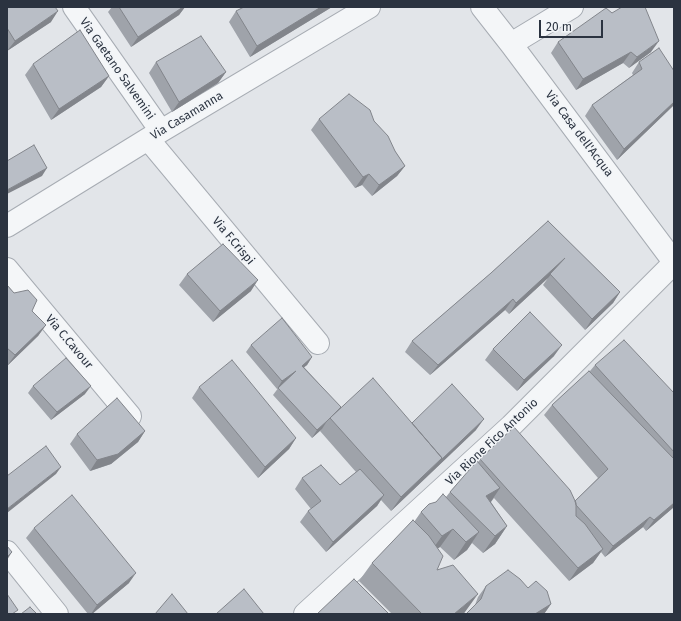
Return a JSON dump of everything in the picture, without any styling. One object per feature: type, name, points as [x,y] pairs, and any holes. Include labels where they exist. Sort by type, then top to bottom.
[{"type":"street","name":"Via Gaetano Salvemini","points":[[74,7],[154,135]]},
{"type":"street","name":"Via Casa dell'Acqua","points":[[482,7],[512,44],[674,262]]},
{"type":"street","points":[[512,44],[572,7]]},
{"type":"street","name":"Via Casamanna","points":[[7,226],[154,135],[365,8]]},
{"type":"street","name":"Via F.Crispi","points":[[154,135],[318,343]]},
{"type":"street","name":"Via Rione Fico Antonio","points":[[305,614],[511,426],[674,262]]},
{"type":"street","name":"Via C.Cavour","points":[[7,269],[130,416]]},
{"type":"street","points":[[7,552],[57,614]]},
{"type":"street","points":[[339,582],[355,598]]},
{"type":"building","points":[[7,7],[55,7],[58,11],[15,41],[7,28]]},
{"type":"building","points":[[119,7],[183,7],[138,37]]},
{"type":"building","points":[[244,7],[321,7],[257,46],[236,11]]},
{"type":"building","points":[[622,7],[645,7],[659,41],[637,57],[631,52],[583,79],[558,42],[606,8],[612,13]]},
{"type":"building","points":[[80,30],[109,76],[59,109],[33,64]]},
{"type":"building","points":[[201,36],[226,72],[179,102],[156,62]]},
{"type":"building","points":[[659,48],[674,71],[674,102],[624,149],[592,105],[642,69],[639,62]]},
{"type":"building","points":[[349,94],[370,110],[374,121],[388,136],[395,151],[405,166],[379,185],[369,174],[363,177],[319,119]]},
{"type":"building","points":[[34,145],[47,168],[7,190],[7,161]]},
{"type":"building","points":[[548,221],[620,292],[592,319],[550,274],[565,258],[516,303],[513,299],[438,365],[412,341],[491,273]]},
{"type":"building","points":[[223,244],[258,280],[220,311],[187,274]]},
{"type":"building","points":[[7,285],[14,293],[28,290],[37,300],[32,311],[46,325],[15,355],[7,348]]},
{"type":"building","points":[[530,312],[562,345],[524,380],[493,349]]},
{"type":"building","points":[[282,318],[312,357],[302,366],[341,407],[317,430],[278,388],[296,371],[282,381],[251,345]]},
{"type":"building","points":[[624,340],[674,393],[674,452],[595,365]]},
{"type":"building","points":[[66,358],[91,386],[57,412],[33,386]]},
{"type":"building","points":[[232,360],[296,438],[265,467],[199,387]]},
{"type":"building","points":[[589,371],[674,459],[674,503],[654,520],[650,517],[613,546],[576,505],[575,501],[608,469],[552,405]]},
{"type":"building","points":[[373,378],[442,458],[401,497],[330,418]]},
{"type":"building","points":[[452,384],[484,419],[440,461],[442,458],[412,423]]},
{"type":"building","points":[[117,398],[145,431],[118,454],[97,460],[77,434]]},
{"type":"building","points":[[514,427],[570,490],[576,503],[576,516],[585,524],[603,549],[578,568],[480,459]]},
{"type":"building","points":[[46,446],[61,467],[7,509],[7,476]]},
{"type":"building","points":[[477,461],[500,488],[486,496],[507,526],[495,536],[450,492]]},
{"type":"building","points":[[321,465],[340,485],[360,469],[384,495],[333,542],[308,511],[321,501],[302,478]]},
{"type":"building","points":[[443,494],[479,532],[466,542],[453,529],[442,536],[421,512],[429,504],[436,502]]},
{"type":"building","points":[[72,495],[136,573],[97,605],[34,528]]},
{"type":"building","points":[[413,520],[429,536],[443,556],[437,570],[453,565],[478,594],[454,614],[422,614],[372,563]]},
{"type":"building","points":[[7,546],[12,552],[7,557]]},
{"type":"building","points":[[508,570],[520,579],[528,588],[536,581],[547,591],[551,604],[535,614],[466,614],[481,599],[486,586]]},
{"type":"building","points":[[354,579],[389,614],[317,614]]},
{"type":"building","points":[[244,589],[264,614],[216,614]]},
{"type":"building","points":[[7,594],[18,610],[12,614],[7,614]]},
{"type":"building","points":[[172,594],[188,614],[155,614]]},
{"type":"building","points":[[30,607],[37,614],[21,614]]}]
